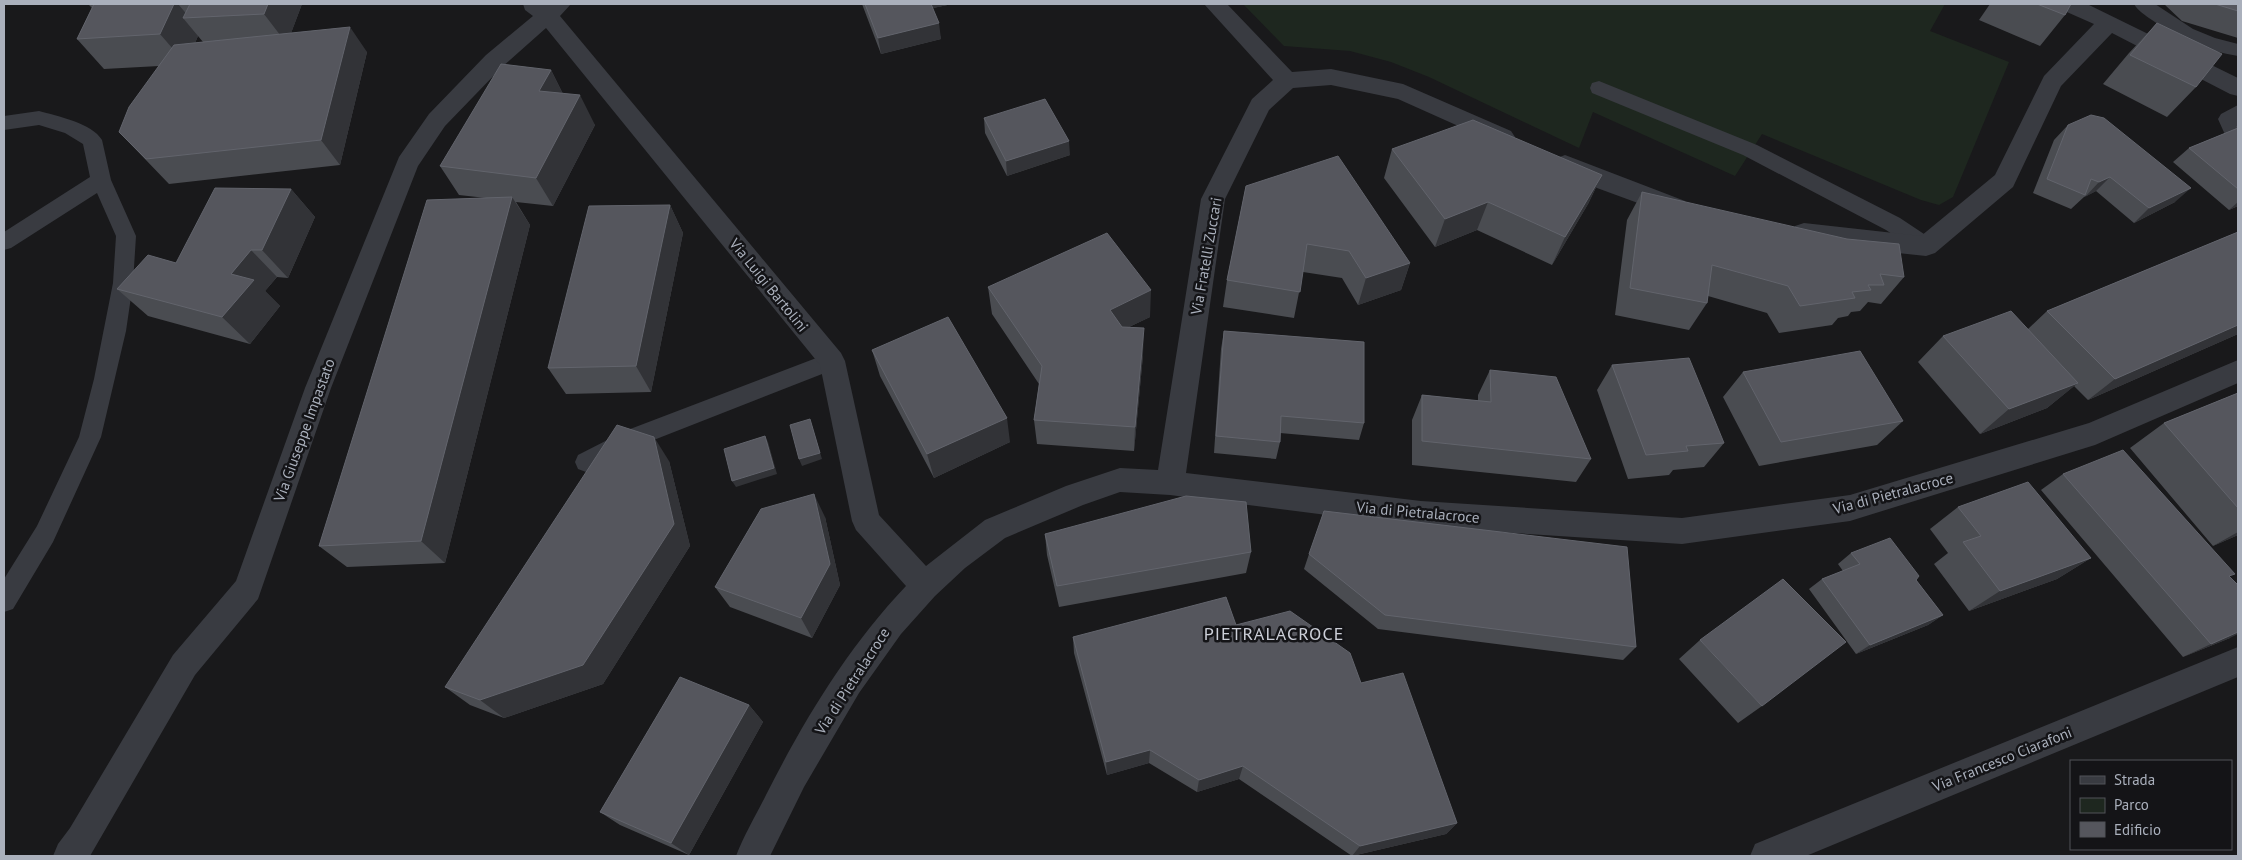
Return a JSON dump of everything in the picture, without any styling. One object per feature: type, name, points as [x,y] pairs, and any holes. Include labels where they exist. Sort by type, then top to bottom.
[{"type":"street","points":[[1215,4],[1287,80],[1331,77],[1403,92],[1519,144]]},
{"type":"street","points":[[2070,4],[2238,88]]},
{"type":"street","name":"Via Luigi Bartolini","points":[[546,8],[832,361],[866,521],[925,586]]},
{"type":"street","name":"Via Giuseppe Impastato","points":[[70,856],[82,840],[184,665],[248,589],[318,388],[407,163],[444,113],[546,8]]},
{"type":"street","points":[[1782,230],[1926,246],[2004,181],[2052,82],[2109,22]]},
{"type":"street","name":"Via Fratelli Zuccari","points":[[1170,483],[1213,199],[1260,105],[1287,80]]},
{"type":"street","points":[[1545,156],[1606,182],[1697,214]]},
{"type":"street","name":"Via di Pietralacroce","points":[[753,856],[793,776],[848,682],[890,624],[925,586],[955,559],[995,529],[1035,510],[1120,480],[1170,483],[1421,514],[1682,531],[1850,508],[2095,433],[2238,371]]},
{"type":"street","points":[[2095,433],[2113,455]]},
{"type":"street","name":"Via Francesco Ciarafoni","points":[[1767,856],[2238,662]]},
{"type":"lane","points":[[2143,4],[2178,31],[2212,46],[2238,50]]},
{"type":"lane","points":[[1599,88],[1750,150],[1893,224],[1926,246]]},
{"type":"lane","points":[[2238,112],[2228,119],[2234,134],[2238,138]]},
{"type":"lane","points":[[4,123],[39,118],[72,128],[92,140],[101,180],[126,236],[123,283],[105,379],[90,437],[45,534],[4,601]]},
{"type":"lane","points":[[4,242],[101,180]]},
{"type":"lane","points":[[586,462],[632,438],[832,361]]},
{"type":"green space","points":[[1243,4],[1945,4],[1930,31],[2009,62],[1953,197],[1939,205],[1921,200],[1762,134],[1735,176],[1593,112],[1579,148],[1429,77],[1391,62],[1350,51],[1284,46]]},
{"type":"building","points":[[94,4],[174,4],[160,34],[77,39]]},
{"type":"building","points":[[190,4],[268,4],[264,14],[183,18]]},
{"type":"building","points":[[865,4],[931,4],[939,23],[878,38]]},
{"type":"building","points":[[2037,4],[2071,4],[2065,15]]},
{"type":"building","points":[[2215,4],[2238,4],[2238,11]]},
{"type":"building","points":[[2157,23],[2222,54],[2196,87],[2130,55]]},
{"type":"building","points":[[350,27],[321,140],[146,159],[119,132],[129,107],[174,45]]},
{"type":"building","points":[[501,64],[551,70],[539,91],[580,95],[536,178],[440,166]]},
{"type":"building","points":[[1045,99],[1069,141],[1006,161],[984,118]]},
{"type":"building","points":[[2091,115],[2104,118],[2191,188],[2149,208],[2110,177],[2099,182],[2091,179],[2085,195],[2047,179],[2068,125]]},
{"type":"building","points":[[1473,120],[1602,175],[1565,237],[1488,202],[1445,219],[1392,149]]},
{"type":"building","points":[[2238,128],[2238,189],[2189,148]]},
{"type":"building","points":[[1338,156],[1410,263],[1366,278],[1349,251],[1307,244],[1300,292],[1227,280],[1246,186]]},
{"type":"building","points":[[215,188],[291,189],[262,250],[251,250],[231,274],[254,280],[222,317],[117,289],[148,255],[176,263]]},
{"type":"building","points":[[1642,192],[1847,239],[1899,244],[1904,277],[1880,274],[1884,285],[1868,285],[1871,290],[1852,292],[1855,298],[1800,306],[1788,286],[1712,265],[1707,303],[1630,288]]},
{"type":"building","points":[[512,197],[421,541],[319,546],[427,200]]},
{"type":"building","points":[[670,205],[636,366],[548,368],[589,206]]},
{"type":"building","points":[[2238,232],[2238,325],[2115,379],[2047,311]]},
{"type":"building","points":[[1107,233],[1151,290],[1110,310],[1122,327],[1144,328],[1135,427],[1034,420],[1042,366],[988,287]]},
{"type":"building","points":[[2011,311],[2078,383],[2009,409],[1943,336]]},
{"type":"building","points":[[948,317],[1007,418],[927,454],[872,350]]},
{"type":"building","points":[[1224,331],[1364,342],[1364,423],[1281,416],[1280,442],[1216,436]]},
{"type":"building","points":[[1860,351],[1903,421],[1781,442],[1743,372]]},
{"type":"building","points":[[1689,358],[1724,443],[1686,446],[1688,451],[1646,455],[1612,365]]},
{"type":"building","points":[[1490,370],[1556,377],[1591,459],[1422,441],[1422,395],[1491,402]]},
{"type":"building","points":[[2238,393],[2238,508],[2164,423]]},
{"type":"building","points":[[810,419],[820,453],[799,459],[790,425]]},
{"type":"building","points":[[617,425],[654,437],[674,524],[583,665],[480,700],[445,687]]},
{"type":"building","points":[[765,436],[774,468],[732,481],[724,449]]},
{"type":"building","points":[[2123,450],[2235,574],[2229,576],[2238,585],[2238,632],[2211,644],[2063,474]]},
{"type":"building","points":[[2028,482],[2091,558],[2000,591],[1963,542],[1981,536],[1958,507]]},
{"type":"building","points":[[814,494],[830,564],[801,618],[715,587],[761,509]]},
{"type":"building","points":[[1186,496],[1246,502],[1251,552],[1057,586],[1045,534]]},
{"type":"building","points":[[1324,511],[1627,547],[1636,647],[1385,615],[1309,554]]},
{"type":"building","points":[[1890,538],[1919,576],[1916,580],[1943,615],[1870,645],[1822,579],[1860,564],[1851,553]]},
{"type":"building","points":[[1783,579],[1846,642],[1762,706],[1700,640]]},
{"type":"building","points":[[1226,597],[1236,625],[1290,611],[1350,653],[1361,683],[1403,673],[1457,823],[1360,846],[1243,766],[1199,780],[1150,750],[1106,762],[1073,637]]},
{"type":"building","points":[[680,677],[749,705],[671,843],[600,812]]},
{"type":"district","name":"PIETRALACROCE","points":[[1274,633]]}]
